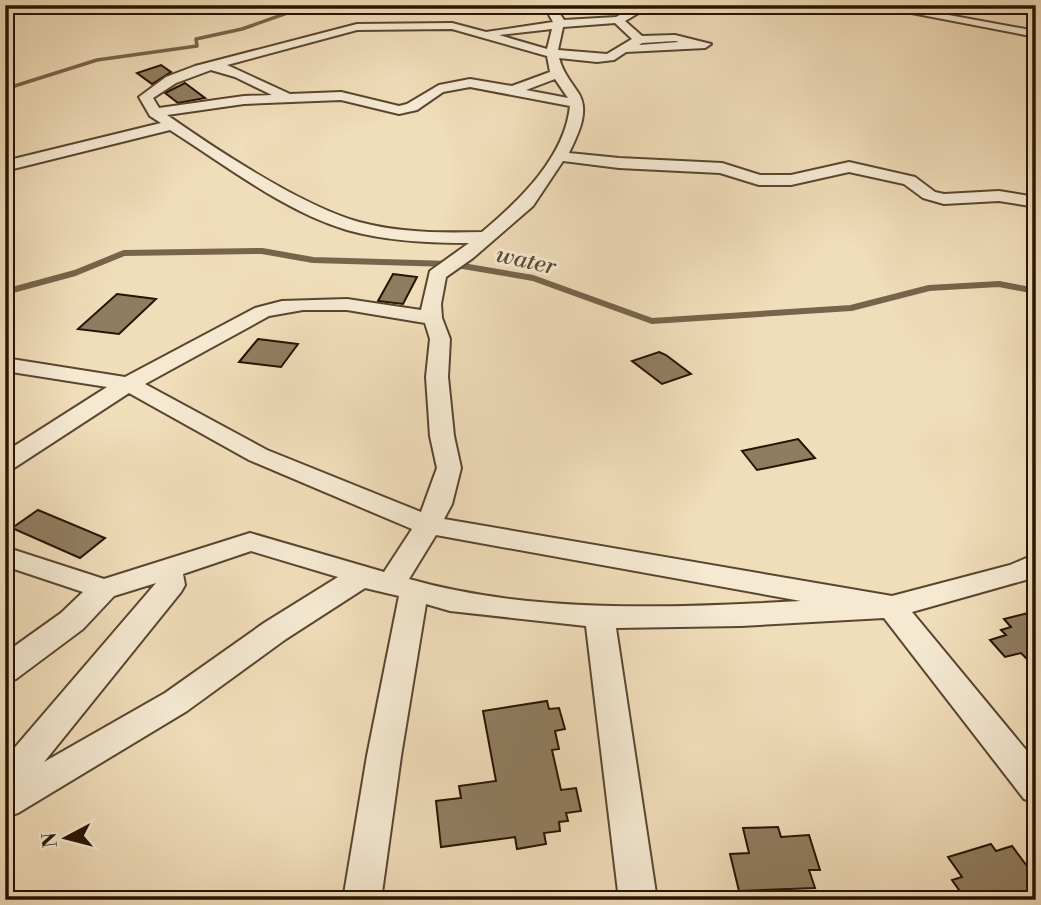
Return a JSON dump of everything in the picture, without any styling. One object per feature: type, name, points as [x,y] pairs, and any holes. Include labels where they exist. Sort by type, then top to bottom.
[{"type":"street","points":[[362,900],[384,756],[395,585],[439,503],[449,468],[442,436],[437,377],[440,339],[430,304],[437,275],[527,202],[558,156],[576,118],[577,103],[556,68],[559,20],[551,9],[544,5]]},
{"type":"street","points":[[438,37],[618,20],[647,5]]},
{"type":"street","points":[[875,5],[1036,34]]},
{"type":"street","points":[[485,237],[423,237],[338,221],[172,125],[155,113],[146,97],[171,80],[211,66],[357,27],[452,26],[478,33],[556,68],[573,67],[627,50],[705,44],[675,37],[636,37],[618,20]]},
{"type":"street","points":[[627,50],[636,37]]},
{"type":"street","points":[[513,90],[556,68],[610,57]]},
{"type":"street","points":[[211,66],[240,72],[259,85],[291,98]]},
{"type":"street","points":[[155,113],[244,100],[341,96],[399,110],[412,107],[439,89],[470,83],[577,103]]},
{"type":"street","points":[[5,166],[172,125]]},
{"type":"street","points":[[558,156],[619,163],[722,168],[769,180],[791,180],[849,167],[909,180],[929,195],[944,199],[999,196],[1036,202]]},
{"type":"street","points":[[5,463],[128,384],[262,312],[280,306],[372,306],[432,318]]},
{"type":"street","points":[[5,364],[128,384],[258,454],[428,525],[891,607],[1036,788]]},
{"type":"street","points":[[5,670],[72,621],[104,589],[250,542],[450,601],[600,617],[741,615],[891,607],[1006,576],[1036,564]]},
{"type":"street","points":[[5,556],[104,589]]},
{"type":"street","points":[[5,784],[171,585],[167,568]]},
{"type":"street","points":[[5,802],[176,702],[275,631],[348,584],[363,578],[395,585]]},
{"type":"street","points":[[600,617],[638,900]]},
{"type":"building","points":[[161,65],[171,72],[152,84],[137,73]]},
{"type":"building","points":[[185,83],[205,98],[178,103],[165,93]]},
{"type":"building","points":[[393,274],[417,277],[403,304],[378,301]]},
{"type":"building","points":[[117,294],[156,299],[119,334],[78,329]]},
{"type":"building","points":[[258,339],[298,344],[281,367],[239,362]]},
{"type":"building","points":[[659,352],[691,374],[662,384],[632,361]]},
{"type":"building","points":[[798,439],[815,458],[757,470],[742,451]]},
{"type":"building","points":[[38,510],[105,538],[80,558],[12,528]]},
{"type":"building","points":[[1036,611],[1036,668],[1021,653],[1005,657],[990,640],[1006,635],[1001,630],[1011,627],[1004,619]]},
{"type":"building","points":[[547,701],[549,709],[559,708],[565,729],[555,731],[559,749],[552,750],[561,790],[576,788],[581,811],[566,813],[568,821],[559,822],[560,831],[544,833],[546,844],[517,849],[515,837],[441,847],[436,801],[461,798],[459,786],[496,781],[483,711]]},
{"type":"building","points":[[778,827],[781,837],[809,835],[820,870],[809,870],[815,888],[739,891],[730,854],[749,853],[743,828]]},
{"type":"building","points":[[991,844],[996,851],[1012,846],[1027,866],[1036,863],[1036,900],[966,900],[952,880],[962,877],[948,857]]},
{"type":"waterway","points":[[5,89],[97,60],[197,46],[196,39],[242,29],[310,5]]},
{"type":"waterway","name":"water","points":[[5,292],[75,273],[124,253],[262,251],[313,260],[451,264],[533,278],[652,321],[851,308],[929,288],[999,284],[1036,291]]}]
